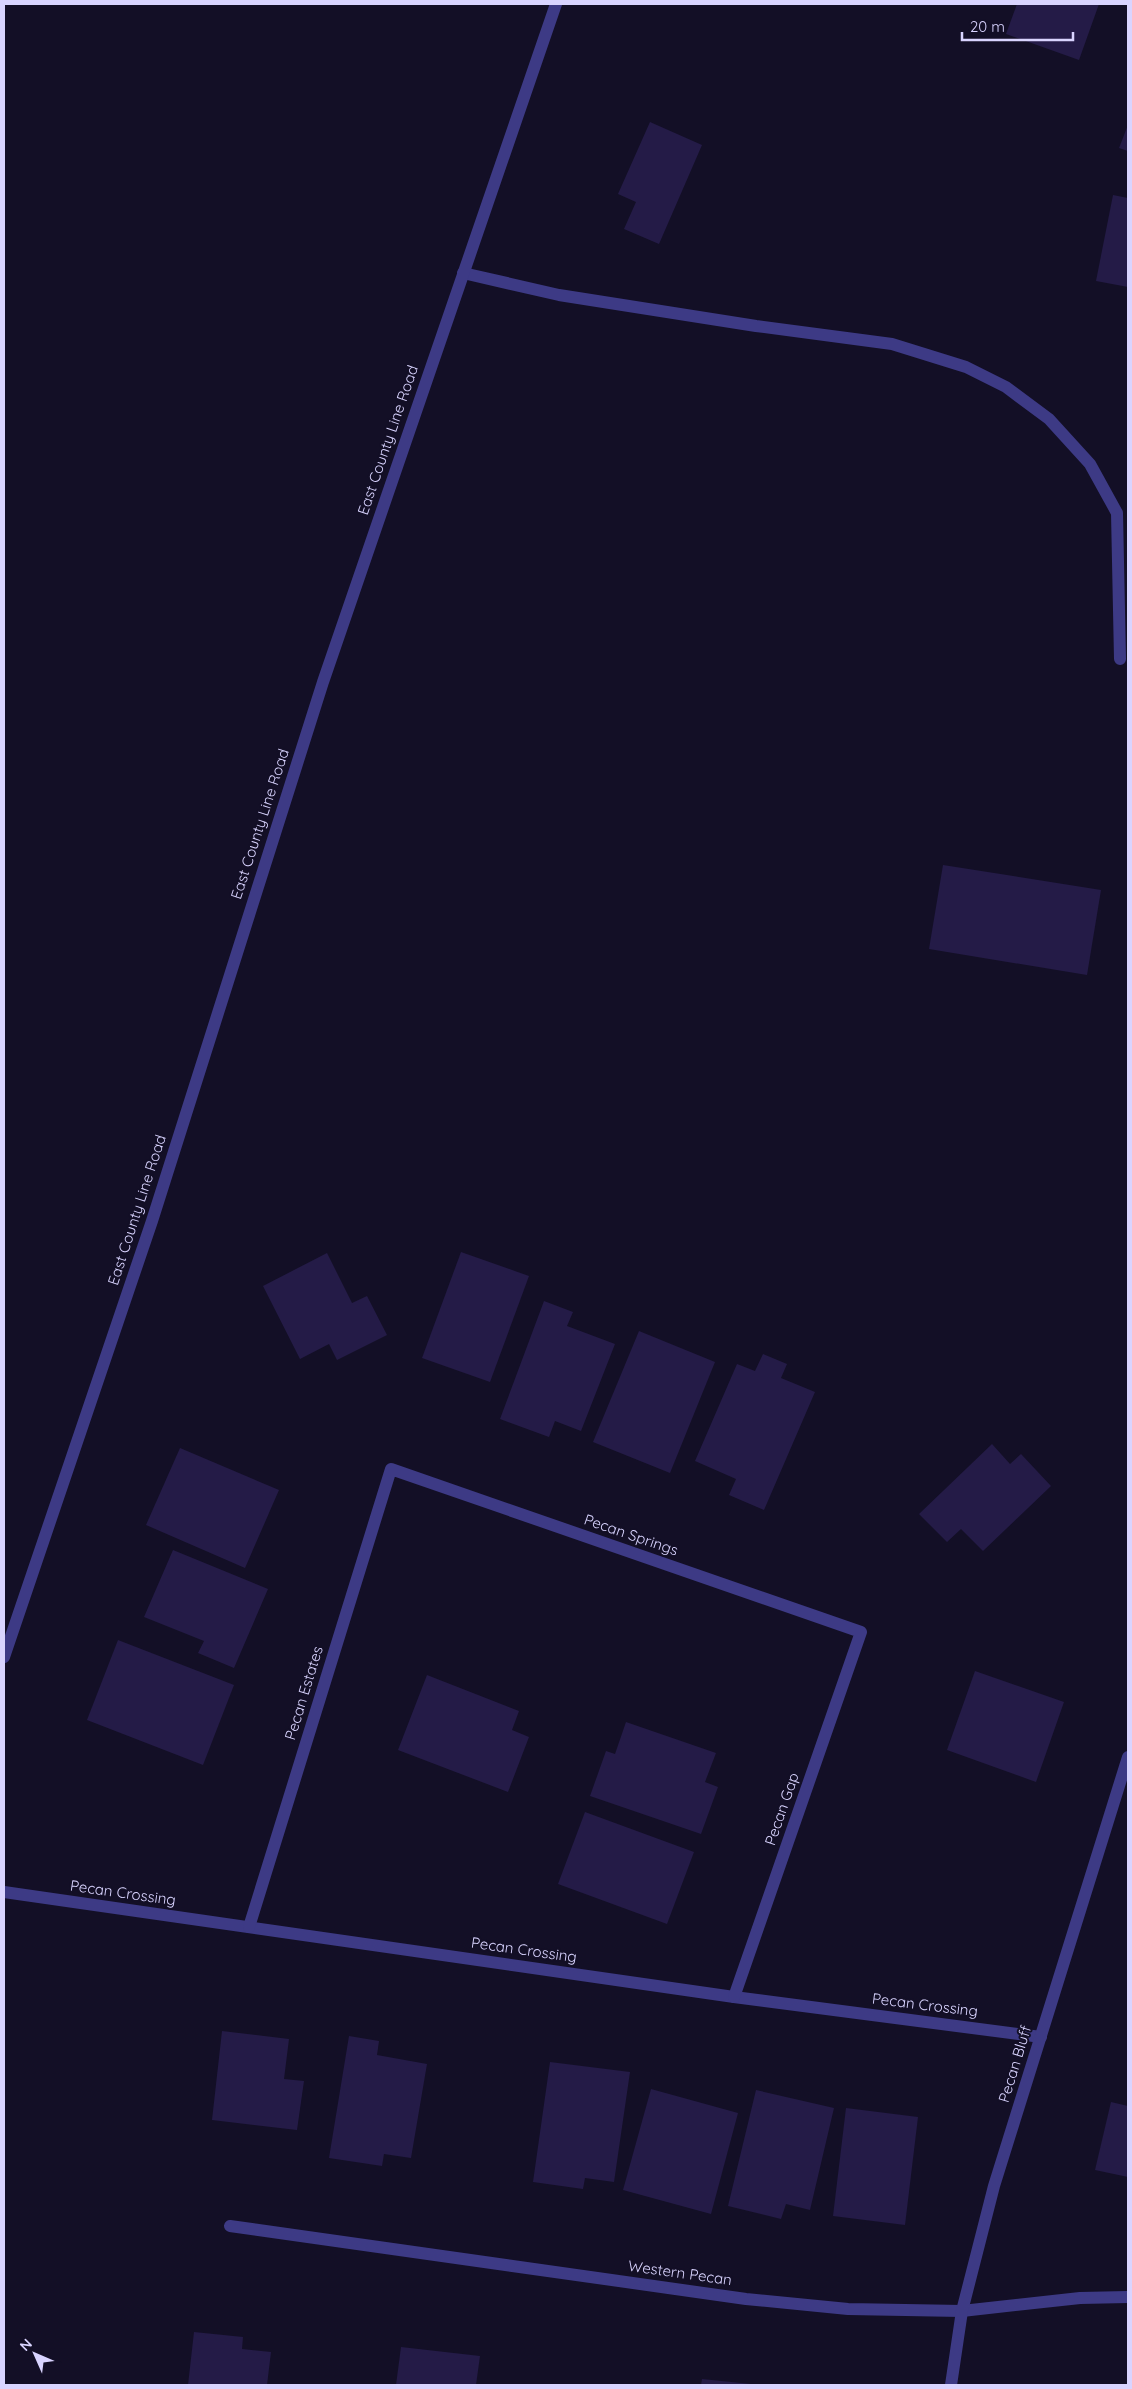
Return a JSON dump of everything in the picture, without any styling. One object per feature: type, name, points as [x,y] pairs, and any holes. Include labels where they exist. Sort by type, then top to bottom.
[{"type":"street","name":"East County Line Road","points":[[4,1657],[152,1221],[322,682],[556,4]]},
{"type":"street","points":[[463,273],[559,294],[756,326],[892,344],[966,367],[1006,387],[1049,419],[1090,464],[1116,513],[1120,659]]},
{"type":"street","name":"Pecan Springs","points":[[391,1469],[860,1632]]},
{"type":"street","name":"Pecan Estates","points":[[249,1927],[391,1469]]},
{"type":"street","name":"Pecan Gap","points":[[734,1997],[860,1632]]},
{"type":"street","name":"Pecan Bluff","points":[[951,2385],[962,2311],[994,2186],[1126,1772],[1128,1756]]},
{"type":"street","name":"Pecan Crossing","points":[[4,1892],[734,1997],[1041,2037]]},
{"type":"street","name":"Western Pecan","points":[[230,2226],[746,2299],[848,2310],[962,2311],[1080,2298],[1128,2297]]},
{"type":"building","points":[[1017,4],[1099,4],[1079,60],[1006,34]]},
{"type":"building","points":[[650,122],[702,145],[659,244],[624,229],[636,202],[618,194]]},
{"type":"building","points":[[1128,125],[1128,151],[1119,148]]},
{"type":"building","points":[[1113,195],[1128,198],[1128,287],[1096,281]]},
{"type":"building","points":[[943,865],[1101,890],[1087,975],[929,949]]},
{"type":"building","points":[[461,1252],[529,1276],[490,1382],[422,1358]]},
{"type":"building","points":[[327,1253],[352,1303],[367,1296],[387,1335],[337,1360],[329,1344],[300,1359],[263,1286]]},
{"type":"building","points":[[544,1301],[573,1312],[567,1326],[615,1344],[581,1431],[555,1421],[549,1437],[500,1419]]},
{"type":"building","points":[[639,1331],[715,1362],[670,1473],[593,1442]]},
{"type":"building","points":[[763,1354],[787,1364],[781,1378],[815,1392],[764,1510],[729,1495],[736,1479],[695,1461],[737,1364],[755,1371]]},
{"type":"building","points":[[992,1444],[1010,1464],[1021,1454],[1051,1486],[983,1551],[961,1529],[947,1542],[919,1514]]},
{"type":"building","points":[[180,1448],[279,1490],[245,1568],[146,1525]]},
{"type":"building","points":[[173,1550],[268,1589],[234,1668],[198,1653],[204,1641],[144,1617]]},
{"type":"building","points":[[118,1640],[234,1685],[203,1765],[87,1720]]},
{"type":"building","points":[[975,1671],[1064,1702],[1036,1782],[947,1750]]},
{"type":"building","points":[[427,1675],[519,1711],[512,1730],[529,1737],[508,1792],[398,1750]]},
{"type":"building","points":[[626,1722],[716,1753],[705,1782],[718,1787],[701,1834],[590,1796],[606,1751],[615,1754]]},
{"type":"building","points":[[585,1812],[694,1852],[667,1924],[558,1884]]},
{"type":"building","points":[[222,2031],[289,2039],[284,2079],[304,2081],[297,2130],[212,2120]]},
{"type":"building","points":[[349,2036],[379,2041],[377,2055],[427,2064],[411,2158],[384,2154],[382,2166],[329,2158]]},
{"type":"building","points":[[550,2062],[630,2072],[614,2182],[585,2178],[583,2189],[533,2182]]},
{"type":"building","points":[[651,2089],[738,2113],[711,2214],[623,2190]]},
{"type":"building","points":[[756,2090],[834,2108],[810,2210],[786,2204],[781,2219],[728,2206]]},
{"type":"building","points":[[1111,2102],[1128,2106],[1128,2177],[1095,2170]]},
{"type":"building","points":[[846,2108],[918,2117],[905,2225],[833,2216]]},
{"type":"building","points":[[194,2332],[243,2337],[242,2349],[271,2352],[267,2385],[188,2385]]},
{"type":"building","points":[[401,2347],[480,2356],[476,2385],[396,2385]]},
{"type":"building","points":[[702,2379],[751,2384],[751,2385],[701,2385]]}]
